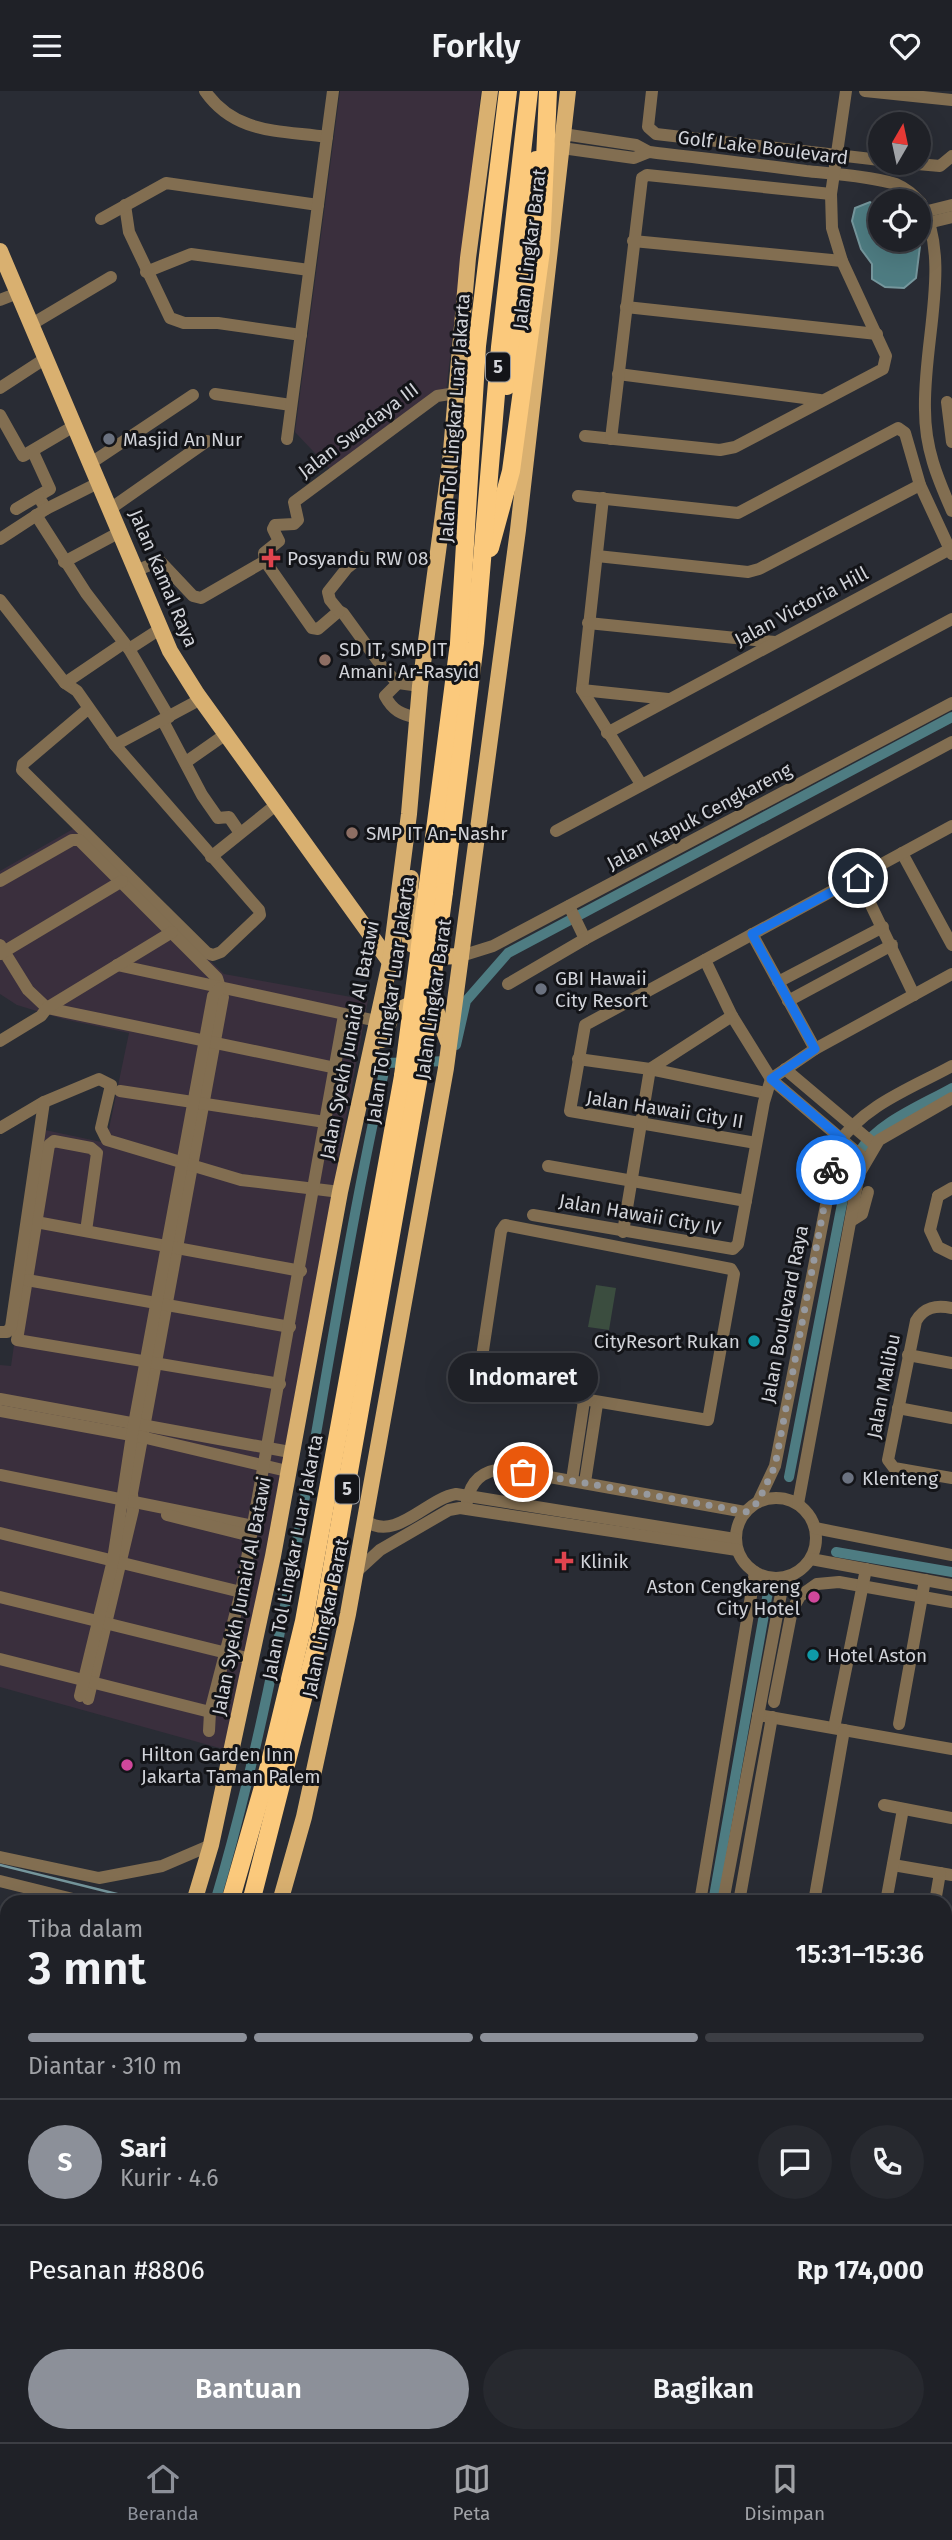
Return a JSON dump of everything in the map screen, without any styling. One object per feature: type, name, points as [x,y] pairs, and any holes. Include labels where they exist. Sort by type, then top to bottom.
[{"type":"highway","name":"Jalan Tol Lingkar Luar Jakarta","points":[[467,643],[477,346],[508,91]]},
{"type":"highway","name":"Jalan Tol Lingkar Luar Jakarta","points":[[253,1895],[322,1624],[411,1073],[467,643],[481,571],[488,475],[529,91]]},
{"type":"highway","points":[[488,475],[498,442],[516,326],[546,91]]},
{"type":"highway","points":[[481,571],[511,471],[541,251],[546,91]]},
{"type":"highway","name":"Jalan Tol Lingkar Luar Jakarta","points":[[232,1895],[269,1766],[304,1621],[411,1073]]},
{"type":"main road","name":"Jalan Syekh Junaid Al Batawi","points":[[196,1895],[211,1846],[251,1659],[339,1196],[390,962],[456,393],[468,258],[490,91]]},
{"type":"main road","name":"Jalan Lingkar Barat","points":[[281,1895],[304,1817],[356,1572],[446,1068],[518,530],[568,91]]},
{"type":"main road","name":"Jalan Kamal Raya","points":[[0,251],[170,650],[201,699],[390,962]]},
{"type":"main road","points":[[412,780],[417,806],[407,929],[411,944],[436,957],[461,956]]},
{"type":"main road","points":[[408,911],[416,931],[436,940],[456,932],[466,921]]},
{"type":"main road","points":[[345,1166],[386,1026],[393,1013],[413,1003],[433,1007],[449,1047]]},
{"type":"street","points":[[205,91],[221,111],[241,124],[327,137]]},
{"type":"street","points":[[287,439],[332,91]]},
{"type":"street","points":[[652,91],[648,127],[656,134],[868,159]]},
{"type":"street","points":[[585,436],[720,450],[742,444],[820,400],[883,369],[886,356],[842,261],[832,228],[831,194],[839,155],[846,91]]},
{"type":"street","points":[[865,91],[952,100]]},
{"type":"street","name":"Golf Lake Boulevard","points":[[562,141],[636,145],[649,152],[835,174],[896,184],[908,190],[932,216],[947,246],[948,269],[928,372],[925,408],[929,456],[952,511]]},
{"type":"street","points":[[931,165],[940,166],[952,156]]},
{"type":"street","points":[[611,439],[640,183],[647,175],[831,194]]},
{"type":"street","points":[[102,219],[166,183],[318,205]]},
{"type":"street","points":[[125,205],[129,232],[146,272],[166,313],[176,322],[226,324],[301,335]]},
{"type":"street","points":[[932,216],[952,205]]},
{"type":"street","points":[[932,216],[952,217]]},
{"type":"street","points":[[633,241],[842,261]]},
{"type":"street","points":[[146,272],[191,254],[309,270]]},
{"type":"street","points":[[32,324],[111,277]]},
{"type":"street","points":[[0,300],[18,293]]},
{"type":"street","points":[[626,307],[877,334]]},
{"type":"street","points":[[0,388],[46,358]]},
{"type":"street","points":[[618,373],[820,400]]},
{"type":"street","name":"Jalan Swadaya III","points":[[265,561],[264,553],[279,541],[273,529],[275,525],[294,524],[298,520],[293,502],[437,396],[456,393]]},
{"type":"street","points":[[215,394],[292,405]]},
{"type":"street","points":[[91,463],[193,395]]},
{"type":"street","points":[[925,408],[949,401],[952,442]]},
{"type":"street","points":[[0,415],[23,456],[74,425]]},
{"type":"street","points":[[578,496],[738,513],[898,428],[905,433],[920,485],[951,551]]},
{"type":"street","points":[[110,509],[207,442]]},
{"type":"street","points":[[16,509],[50,489],[33,452]]},
{"type":"street","points":[[0,539],[41,512],[100,482]]},
{"type":"street","points":[[597,556],[748,572],[759,569],[920,485]]},
{"type":"street","points":[[38,496],[41,512],[64,562],[127,646],[218,818],[229,817],[240,833]]},
{"type":"street","points":[[603,498],[582,690],[641,784]]},
{"type":"street","points":[[64,562],[120,532]]},
{"type":"street","name":"Jalan Victoria Hill","points":[[607,733],[951,551]]},
{"type":"street","points":[[361,557],[347,568],[328,591],[330,600],[363,636],[383,668],[398,683],[420,686]]},
{"type":"street","points":[[135,571],[160,561],[193,596],[201,598],[265,561],[312,628],[318,629],[338,611]]},
{"type":"street","points":[[0,600],[65,683],[77,691],[89,708],[115,745],[260,912],[221,951],[213,955],[22,770],[23,764],[89,708]]},
{"type":"street","points":[[556,831],[952,619]]},
{"type":"street","points":[[588,623],[775,642]]},
{"type":"street","points":[[65,683],[160,629]]},
{"type":"street","points":[[398,683],[386,696],[387,700],[398,714],[417,718]]},
{"type":"street","points":[[582,690],[669,699]]},
{"type":"street","points":[[115,745],[201,699]]},
{"type":"street","name":"Jalan Kapuk Cengkareng","points":[[461,956],[493,946],[572,913],[952,702]]},
{"type":"street","points":[[186,762],[226,734]]},
{"type":"street","points":[[508,984],[585,939],[952,742]]},
{"type":"street","points":[[211,857],[277,804]]},
{"type":"street","points":[[766,1093],[650,1069],[578,1059],[585,1025],[951,827]]},
{"type":"street","points":[[0,881],[75,839],[122,881],[217,978],[220,988]]},
{"type":"street","points":[[902,853],[952,944]]},
{"type":"street","points":[[858,878],[914,995]]},
{"type":"street","points":[[122,881],[1,950],[28,990],[47,1008],[335,1068]]},
{"type":"street","points":[[572,913],[585,939]]},
{"type":"street","points":[[778,982],[883,927]]},
{"type":"street","points":[[0,1041],[41,1016],[47,1008],[172,932]]},
{"type":"street","points":[[752,934],[815,1049]]},
{"type":"street","points":[[789,1001],[892,945]]},
{"type":"street","points":[[705,960],[732,1016],[771,1079],[863,1158]]},
{"type":"street","points":[[117,965],[377,1021]]},
{"type":"street","points":[[548,1166],[746,1201],[771,1079],[815,1049],[952,974]]},
{"type":"street","points":[[84,1698],[118,1561],[138,1431],[210,1043],[213,996],[220,988]]},
{"type":"street","points":[[209,1731],[210,1711],[241,1592],[301,1271],[344,1015]]},
{"type":"street","points":[[623,1232],[650,1069],[732,1016]]},
{"type":"street","name":"Jalan Hawaii City II","points":[[578,1059],[569,1108],[573,1113],[756,1143]]},
{"type":"street","name":"Jalan Boulevard Raya","points":[[758,1502],[775,1466],[832,1163],[844,1141],[870,1111],[952,1066]]},
{"type":"street","points":[[785,1069],[873,1143]]},
{"type":"street","points":[[0,1128],[44,1102],[99,1079],[106,1080],[111,1089],[101,1128],[102,1135],[116,1144],[242,1179],[339,1196]]},
{"type":"street","points":[[120,1091],[326,1122]]},
{"type":"street","points":[[808,1109],[817,1098]]},
{"type":"street","points":[[798,1504],[863,1158],[873,1143],[952,1098]]},
{"type":"street","points":[[0,1332],[7,1332],[11,1327],[44,1102]]},
{"type":"street","points":[[86,1231],[97,1153],[91,1148],[54,1141],[49,1145],[17,1340],[280,1384]]},
{"type":"street","points":[[952,1188],[938,1196],[930,1230],[938,1247],[952,1254]]},
{"type":"street","points":[[850,1221],[862,1214],[868,1192]]},
{"type":"street","points":[[938,1196],[952,1198]]},
{"type":"street","name":"Jalan Hawaii City IV","points":[[533,1215],[728,1249],[738,1244],[746,1201]]},
{"type":"street","points":[[36,1222],[301,1271]]},
{"type":"street","points":[[505,1225],[722,1265],[733,1271],[708,1420],[584,1401],[488,1385],[479,1377],[501,1231],[505,1225]]},
{"type":"street","points":[[27,1280],[290,1327]]},
{"type":"street","name":"Jalan Malibu","points":[[946,1306],[920,1314],[908,1355],[889,1465],[952,1478]]},
{"type":"street","points":[[908,1355],[952,1363]]},
{"type":"street","points":[[579,1481],[584,1401]]},
{"type":"street","points":[[579,1481],[597,1404]]},
{"type":"street","points":[[2,1405],[138,1431],[290,1452]]},
{"type":"street","points":[[898,1408],[952,1417]]},
{"type":"street","points":[[138,1431],[287,1471]]},
{"type":"street","points":[[356,1572],[380,1550],[467,1502],[473,1483],[482,1474],[492,1470],[579,1481],[746,1512]]},
{"type":"street","points":[[0,1475],[151,1506],[165,1514],[252,1531]]},
{"type":"street","points":[[366,1521],[379,1528],[390,1528],[449,1495],[467,1502],[736,1545]]},
{"type":"street","points":[[778,1498],[798,1504],[812,1519],[817,1538],[811,1559],[800,1571],[774,1578],[755,1572],[743,1563],[736,1545],[738,1523],[758,1502],[778,1498]]},
{"type":"street","points":[[815,1528],[952,1555]]},
{"type":"street","points":[[0,1533],[241,1592]]},
{"type":"street","points":[[811,1559],[952,1585]]},
{"type":"street","points":[[815,1895],[866,1569]]},
{"type":"street","points":[[712,1895],[755,1572]]},
{"type":"street","points":[[713,1895],[742,1802],[784,1577]]},
{"type":"street","points":[[899,1724],[925,1580]]},
{"type":"street","points":[[774,1702],[795,1603],[806,1591],[827,1581],[952,1602]]},
{"type":"street","points":[[0,1597],[251,1659]]},
{"type":"street","points":[[0,1659],[210,1711]]},
{"type":"street","points":[[758,1715],[952,1749]]},
{"type":"street","points":[[740,1895],[772,1717]]},
{"type":"street","points":[[742,1802],[757,1804]]},
{"type":"street","points":[[884,1805],[952,1818]]},
{"type":"street","points":[[887,1895],[903,1809]]},
{"type":"street","points":[[0,1881],[80,1890],[99,1878],[123,1876],[188,1857],[211,1846]]},
{"type":"street","points":[[0,1857],[80,1890]]},
{"type":"street","points":[[893,1865],[946,1874],[937,1895]]},
{"type":"shaded area","points":[[340,91],[481,91],[446,392],[330,469],[295,432]]},
{"type":"shaded area","points":[[73,829],[224,974],[368,1000],[246,1658],[223,1749],[0,1687],[0,1365],[11,1366],[45,1130],[106,1143],[129,1033],[63,1019],[17,1005],[0,994],[0,871]]},
{"type":"green space","points":[[596,1285],[616,1288],[609,1330],[588,1327]]},
{"type":"water","points":[[868,203],[868,252],[919,252],[916,278],[904,288],[885,287],[872,279],[872,264],[861,249],[852,221],[855,208]]},
{"type":"waterway","points":[[456,1045],[466,1001],[508,953],[952,717]]},
{"type":"waterway","points":[[217,1895],[267,1695],[344,1273],[386,1063],[449,1061]]},
{"type":"waterway","points":[[789,1477],[847,1179],[852,1165],[867,1141],[877,1132],[901,1115],[952,1088]]},
{"type":"waterway","points":[[836,1552],[952,1572]]},
{"type":"waterway","points":[[714,1895],[768,1592]]},
{"type":"waterway","points":[[0,1865],[121,1895]]},
{"type":"way so far","points":[[523,1472],[746,1512],[758,1502],[775,1466],[831,1170]]},
{"type":"place","name":"Masjid An Nur","points":[[109,439]]},
{"type":"place","name":"Posyandu RW 08","points":[[271,558]]},
{"type":"place","name":"SD IT, SMP IT Amani Ar-Rasyid","points":[[325,660]]},
{"type":"place","name":"SMP IT An-Nashr","points":[[352,833]]},
{"type":"place","name":"GBI Hawaii City Resort","points":[[541,989]]},
{"type":"place","name":"CityResort Rukan","points":[[754,1341]]},
{"type":"place","name":"Indomaret","points":[[523,1472]]},
{"type":"place","name":"Klenteng","points":[[848,1478]]},
{"type":"place","name":"Klinik","points":[[564,1561]]},
{"type":"place","name":"Aston Cengkareng City Hotel","points":[[814,1597]]},
{"type":"place","name":"Hotel Aston","points":[[813,1655]]},
{"type":"place","name":"Hilton Garden Inn Jakarta Taman Palem","points":[[127,1765]]},
{"type":"route","points":[[831,1170],[842,1139],[771,1079],[815,1049],[752,934],[858,878]]}]
